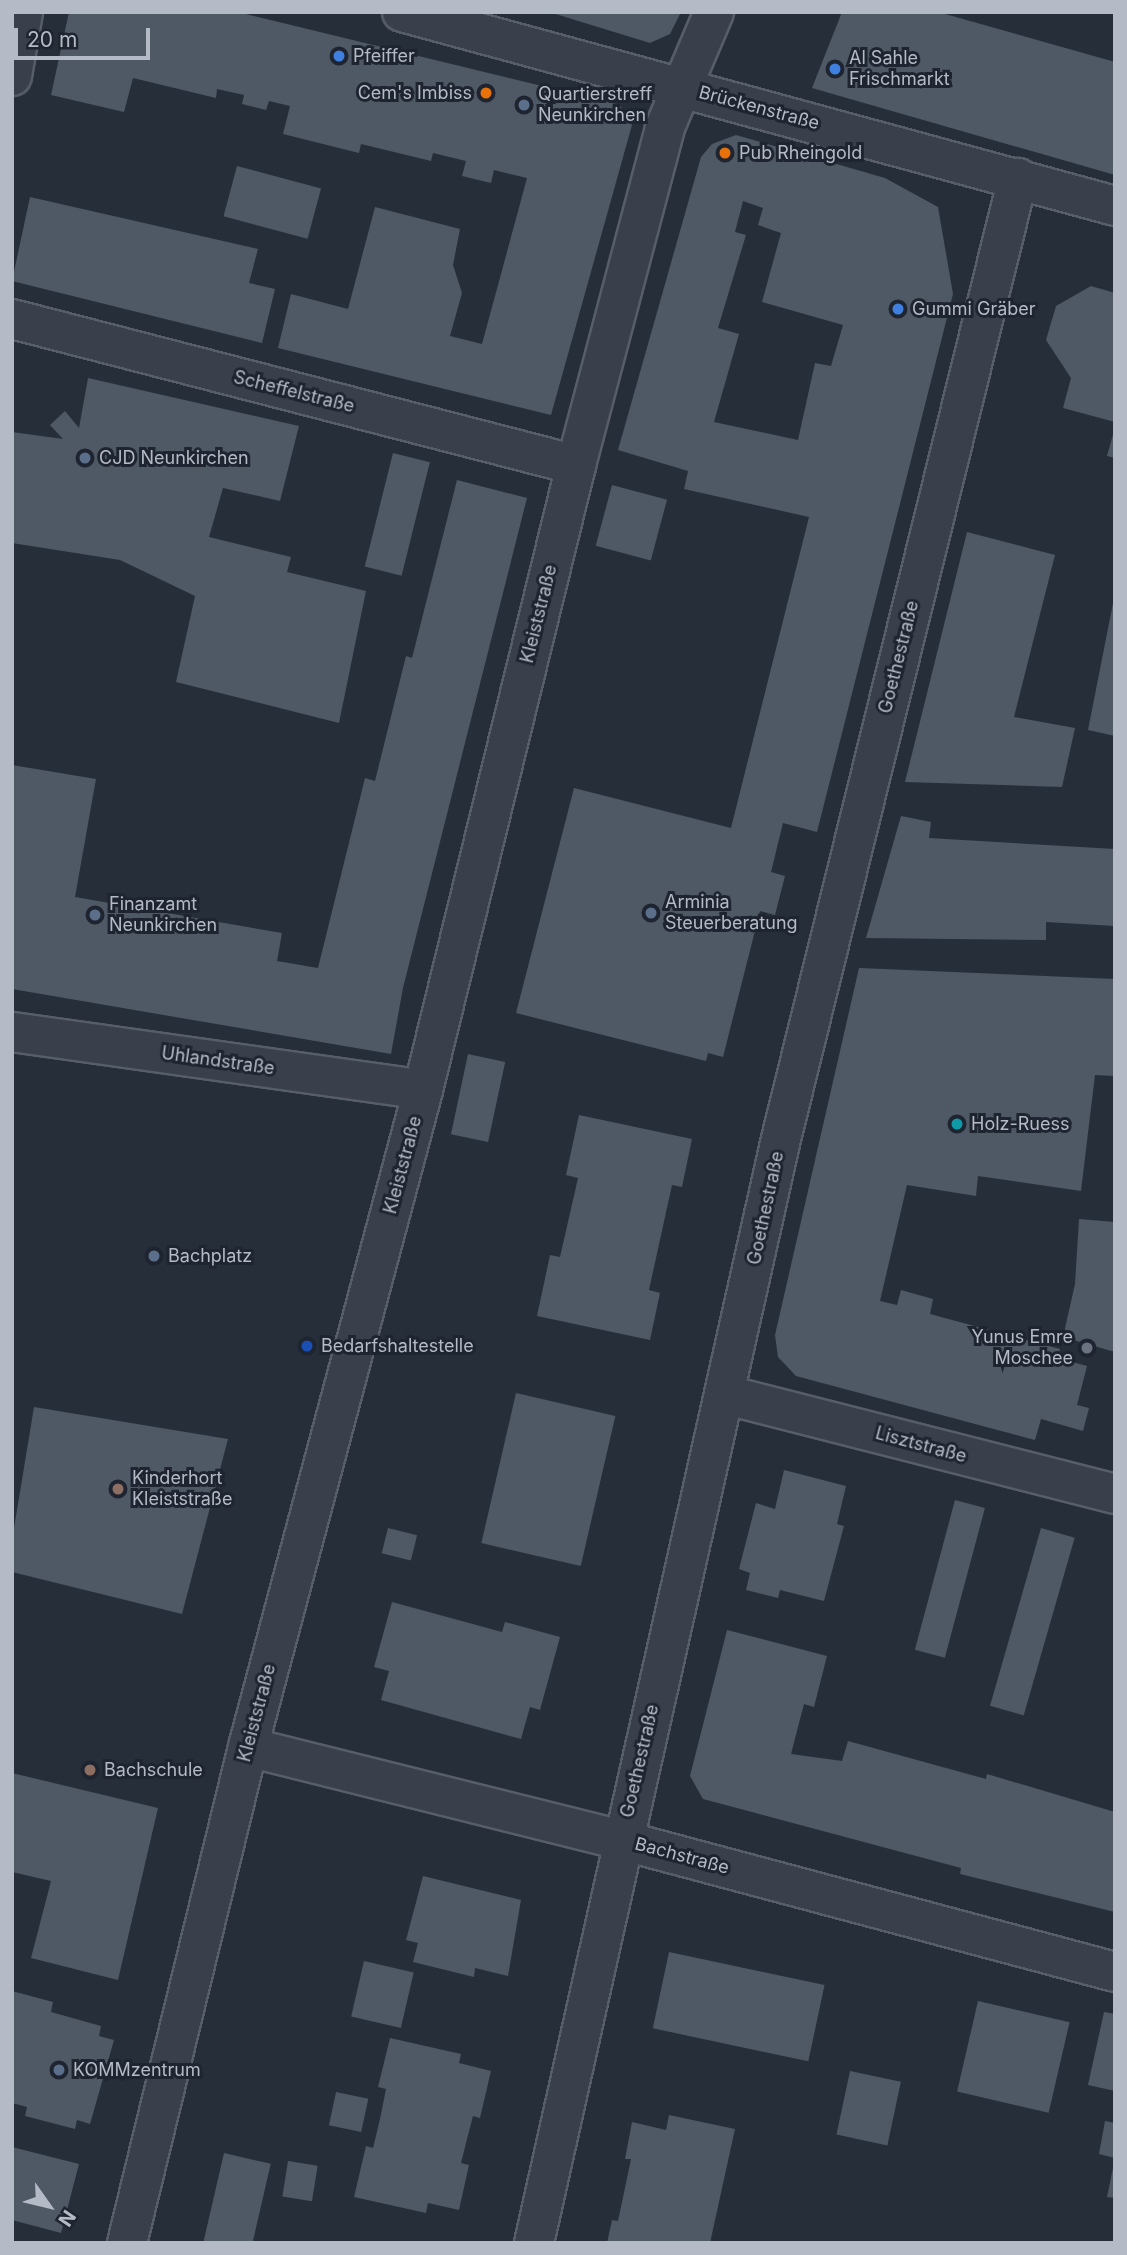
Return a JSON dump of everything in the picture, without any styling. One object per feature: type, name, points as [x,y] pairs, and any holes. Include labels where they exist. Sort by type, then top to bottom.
[{"type":"street","points":[[12,76],[23,12]]},
{"type":"street","name":"Brückenstraße","points":[[402,12],[1115,206]]},
{"type":"street","name":"Kleiststraße","points":[[127,2243],[248,1748],[423,1090],[576,465],[680,87],[714,12]]},
{"type":"street","name":"Goethestraße","points":[[534,2243],[621,1840],[727,1395],[780,1143],[1018,178]]},
{"type":"street","name":"Scheffelstraße","points":[[12,319],[576,465]]},
{"type":"street","name":"Uhlandstraße","points":[[12,1032],[423,1090]]},
{"type":"street","name":"Lisztstraße","points":[[727,1395],[1115,1494]]},
{"type":"street","name":"Bachstraße","points":[[248,1748],[621,1840],[1115,1972]]},
{"type":"building","points":[[69,12],[238,12],[620,105],[632,125],[551,415],[278,348],[291,294],[348,309],[375,207],[460,229],[453,265],[462,293],[450,336],[482,344],[527,178],[494,170],[491,183],[462,176],[466,161],[433,153],[431,161],[361,144],[359,153],[283,134],[290,106],[269,101],[266,110],[242,104],[244,95],[217,89],[216,98],[133,78],[124,112],[51,95]]},
{"type":"building","points":[[549,12],[681,12],[670,34],[650,43]]},
{"type":"building","points":[[842,12],[938,12],[1115,62],[1115,175],[812,88]]},
{"type":"building","points":[[736,135],[885,178],[938,207],[953,294],[817,832],[783,823],[771,872],[785,876],[775,915],[760,911],[723,1057],[708,1053],[706,1061],[516,1013],[574,788],[731,828],[809,517],[684,489],[688,471],[618,450],[701,157],[712,144]],"holes":[[[743,201],[763,208],[758,225],[781,233],[762,302],[843,325],[831,366],[815,363],[798,440],[714,422],[739,334],[718,328],[746,235],[735,232]]]},
{"type":"building","points":[[237,166],[321,189],[308,239],[224,216]]},
{"type":"building","points":[[30,197],[258,249],[249,283],[275,289],[262,343],[12,281]]},
{"type":"building","points":[[1091,286],[1115,293],[1115,422],[1063,408],[1071,378],[1046,340],[1056,306]]},
{"type":"building","points":[[88,378],[299,426],[280,501],[223,488],[209,537],[291,557],[287,572],[366,591],[339,723],[176,682],[195,596],[120,560],[12,543],[12,432],[63,439],[50,425],[65,411],[79,428]]},
{"type":"building","points":[[1115,431],[1115,458],[1107,456]]},
{"type":"building","points":[[393,453],[430,462],[402,576],[365,567]]},
{"type":"building","points":[[457,480],[527,498],[403,988],[391,1054],[12,989],[12,765],[96,779],[75,897],[282,933],[277,961],[318,968],[365,778],[375,781],[406,656],[412,658]]},
{"type":"building","points":[[612,485],[667,500],[651,561],[596,546]]},
{"type":"building","points":[[967,532],[1055,555],[1014,717],[1075,728],[1062,787],[905,782]]},
{"type":"building","points":[[1115,593],[1115,736],[1088,730]]},
{"type":"building","points":[[901,816],[931,822],[929,838],[1115,849],[1115,926],[1046,922],[1046,940],[866,938]]},
{"type":"building","points":[[859,968],[1115,979],[1115,1076],[1095,1075],[1081,1191],[978,1176],[976,1196],[907,1185],[880,1301],[897,1305],[901,1290],[933,1299],[930,1314],[1060,1349],[1058,1358],[1087,1366],[1077,1405],[1089,1408],[1083,1431],[1041,1419],[1035,1440],[796,1376],[778,1357],[775,1335]]},
{"type":"building","points":[[468,1054],[505,1062],[488,1142],[451,1134]]},
{"type":"building","points":[[579,1115],[692,1139],[682,1187],[672,1185],[649,1290],[660,1293],[650,1340],[537,1316],[550,1255],[560,1257],[578,1178],[566,1175]]},
{"type":"building","points":[[1079,1219],[1115,1222],[1115,1352],[1063,1337],[1075,1284]]},
{"type":"building","points":[[516,1393],[615,1416],[581,1566],[481,1543]]},
{"type":"building","name":"Kinderhort Kleiststraße","points":[[34,1407],[228,1439],[182,1614],[12,1572],[12,1540]]},
{"type":"building","points":[[784,1470],[846,1486],[837,1524],[844,1526],[824,1601],[780,1590],[778,1598],[746,1590],[750,1573],[739,1569],[756,1503],[775,1509]]},
{"type":"building","points":[[955,1500],[985,1508],[945,1658],[915,1650]]},
{"type":"building","points":[[388,1528],[417,1535],[411,1560],[382,1553]]},
{"type":"building","points":[[1041,1528],[1075,1538],[1024,1715],[990,1706]]},
{"type":"building","points":[[392,1602],[502,1632],[505,1622],[560,1637],[540,1710],[530,1707],[521,1739],[381,1700],[389,1671],[374,1667]]},
{"type":"building","points":[[727,1630],[827,1656],[814,1707],[804,1704],[791,1754],[842,1761],[848,1741],[986,1779],[987,1774],[1115,1812],[1115,1912],[960,1874],[961,1868],[703,1799],[690,1776]]},
{"type":"building","points":[[12,1773],[158,1808],[118,1980],[31,1958],[51,1881],[12,1872]]},
{"type":"building","points":[[423,1876],[521,1900],[508,1976],[475,1968],[474,1977],[413,1962],[418,1943],[406,1940]]},
{"type":"building","points":[[669,1952],[825,1985],[808,2061],[653,2028]]},
{"type":"building","points":[[364,1961],[414,1972],[401,2028],[351,2017]]},
{"type":"building","name":"KOMMzentrum","points":[[12,1991],[53,2002],[51,2012],[101,2026],[99,2036],[114,2040],[90,2124],[77,2120],[75,2129],[25,2116],[27,2107],[12,2103]]},
{"type":"building","points":[[978,2001],[1070,2022],[1049,2113],[957,2092]]},
{"type":"building","points":[[1104,2012],[1115,2014],[1115,2091],[1088,2085]]},
{"type":"building","points":[[390,2038],[461,2054],[459,2063],[491,2071],[480,2118],[473,2116],[461,2163],[469,2165],[459,2210],[428,2203],[426,2213],[354,2197],[366,2146],[373,2148],[380,2119],[386,2089],[378,2087]]},
{"type":"building","points":[[850,2071],[901,2082],[887,2145],[836,2135]]},
{"type":"building","points":[[336,2092],[368,2099],[361,2132],[329,2125]]},
{"type":"building","points":[[669,2115],[735,2129],[710,2243],[607,2243],[612,2220],[618,2221],[631,2159],[625,2159],[632,2122],[666,2130]]},
{"type":"building","points":[[1105,2121],[1115,2123],[1115,2158],[1099,2154]]},
{"type":"building","points":[[12,2147],[79,2164],[61,2233],[12,2220]]},
{"type":"building","points":[[224,2153],[271,2164],[252,2243],[203,2243]]},
{"type":"building","points":[[288,2161],[318,2166],[312,2201],[282,2197]]},
{"type":"building","points":[[1115,2163],[1115,2198],[1107,2197]]},
{"type":"place","name":"Pfeiffer","points":[[339,56]]},
{"type":"place","name":"Al Sahle Frischmarkt","points":[[835,69]]},
{"type":"place","name":"Cem's Imbiss","points":[[486,93]]},
{"type":"place","name":"Quartierstreff Neunkirchen","points":[[524,105]]},
{"type":"place","name":"Pub Rheingold","points":[[725,153]]},
{"type":"place","name":"Gummi Gräber","points":[[898,309]]},
{"type":"place","name":"CJD Neunkirchen","points":[[85,458]]},
{"type":"place","name":"Arminia Steuerberatung","points":[[651,913]]},
{"type":"place","name":"Finanzamt Neunkirchen","points":[[95,915]]},
{"type":"place","name":"Holz-Ruess","points":[[957,1124]]},
{"type":"place","name":"Bachplatz","points":[[154,1256]]},
{"type":"place","name":"Bedarfshaltestelle","points":[[307,1346]]},
{"type":"place","name":"Yunus Emre Moschee","points":[[1087,1348]]},
{"type":"place","name":"Kinderhort Kleiststraße","points":[[118,1489]]},
{"type":"place","name":"Bachschule","points":[[90,1770]]},
{"type":"place","name":"KOMMzentrum","points":[[59,2070]]}]
